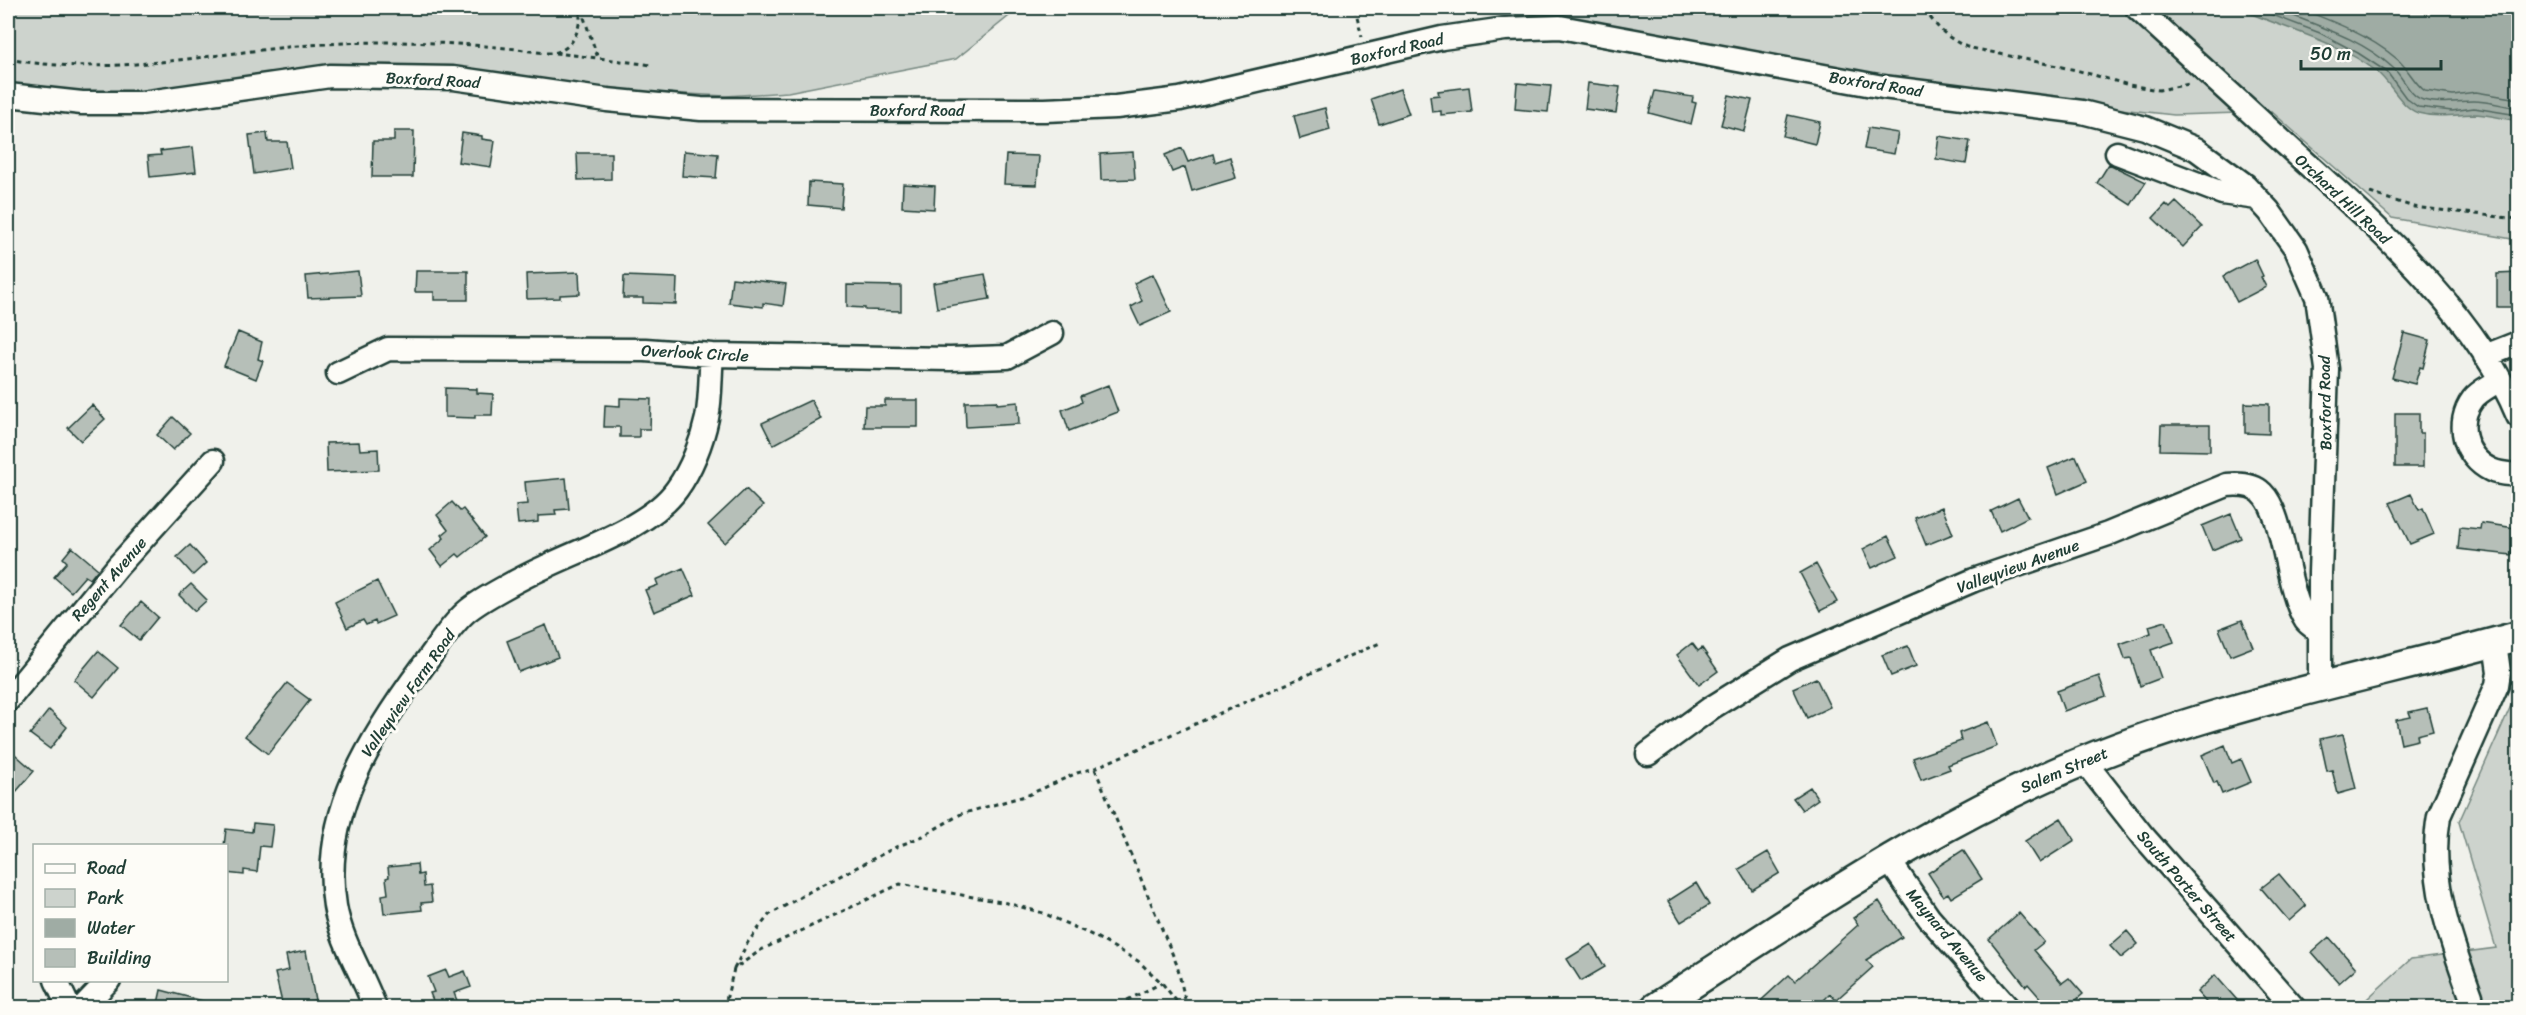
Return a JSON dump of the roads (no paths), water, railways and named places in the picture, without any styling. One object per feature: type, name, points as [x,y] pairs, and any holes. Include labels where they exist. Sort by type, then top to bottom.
[{"type":"main road","name":"Salem Street","points":[[1655,1008],[1908,847],[2023,787],[2119,747],[2224,712],[2506,640]]},
{"type":"street","name":"Orchard Hill Road","points":[[2137,8],[2374,226],[2439,293],[2485,356],[2518,416]]},
{"type":"street","name":"Boxford Road","points":[[8,95],[82,103],[141,103],[341,76],[453,78],[607,100],[701,109],[1045,110],[1116,107],[1180,99],[1452,37],[1505,29],[1560,27],[1883,87],[2082,112],[2145,128],[2196,149],[2245,185],[2296,249],[2317,297],[2327,381],[2320,573],[2320,687]]},
{"type":"street","points":[[2117,153],[2222,193],[2257,198]]},
{"type":"street","name":"Overlook Circle","points":[[338,374],[388,349],[645,350],[712,355],[950,359],[1007,357],[1052,333]]},
{"type":"street","points":[[2485,356],[2518,343]]},
{"type":"street","name":"Valleyview Farm Road","points":[[375,1008],[343,935],[335,906],[336,836],[345,797],[361,760],[412,681],[467,611],[545,567],[593,547],[661,506],[676,491],[690,467],[707,418],[712,355]]},
{"type":"street","points":[[2499,380],[2474,397],[2467,409],[2463,424],[2466,447],[2490,470],[2518,475]]},
{"type":"street","name":"Regent Avenue","points":[[8,700],[118,566],[213,461]]},
{"type":"street","name":"Valleyview Avenue","points":[[1648,754],[1710,708],[1790,659],[1974,580],[2108,534],[2227,485],[2239,484],[2252,487],[2261,491],[2271,503],[2294,591],[2306,622],[2320,632]]},
{"type":"street","points":[[2471,996],[2445,920],[2435,838],[2439,816],[2497,685],[2506,640]]},
{"type":"street","name":"South Porter Street","points":[[2084,761],[2143,836],[2294,1008]]},
{"type":"street","name":"Maynard Avenue","points":[[1888,860],[1929,918],[2008,1008]]},
{"type":"street","points":[[56,982],[69,1008]]},
{"type":"street","points":[[82,1008],[108,982]]},
{"type":"water","points":[[2238,8],[2518,8],[2518,121],[2478,114],[2438,116],[2418,113],[2406,106],[2376,71],[2360,60],[2327,43]]}]
